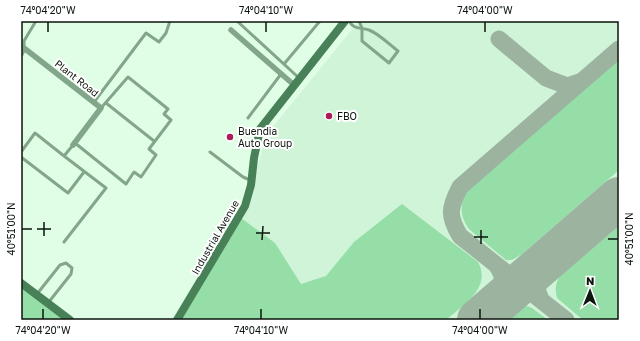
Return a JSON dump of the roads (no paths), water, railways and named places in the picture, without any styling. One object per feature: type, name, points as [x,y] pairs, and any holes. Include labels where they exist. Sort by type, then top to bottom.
[{"type":"street","name":"Industrial Avenue","points":[[177,320],[241,214],[248,198],[260,129],[345,21]]},
{"type":"street","points":[[231,30],[294,85]]},
{"type":"street","points":[[21,54],[24,48]]},
{"type":"street","name":"Plant Road","points":[[24,48],[101,108],[74,144]]},
{"type":"street","points":[[21,283],[70,320]]},
{"type":"lane","points":[[24,48],[24,40],[36,21]]},
{"type":"lane","points":[[93,102],[146,33],[159,42],[166,33],[170,21]]},
{"type":"lane","points":[[237,21],[299,78]]},
{"type":"lane","points":[[284,64],[320,21]]},
{"type":"lane","points":[[349,21],[351,26],[356,28],[362,28],[370,30],[398,51],[389,62],[362,41],[362,28],[359,21]]},
{"type":"lane","points":[[248,118],[281,74]]},
{"type":"lane","points":[[64,156],[74,144],[126,184],[134,172],[141,177],[156,155],[149,149],[171,120],[164,114],[168,109],[128,77],[101,108]]},
{"type":"lane","points":[[106,103],[154,141]]},
{"type":"lane","points":[[21,152],[35,133],[106,188],[64,242]]},
{"type":"lane","points":[[210,152],[243,177],[252,181]]},
{"type":"lane","points":[[21,157],[68,193],[84,172]]},
{"type":"lane","points":[[37,295],[60,265],[66,263],[72,268],[72,271],[48,303]]},
{"type":"place","name":"FBO","points":[[329,116]]},
{"type":"place","name":"Buendia Auto Group","points":[[230,137]]}]
